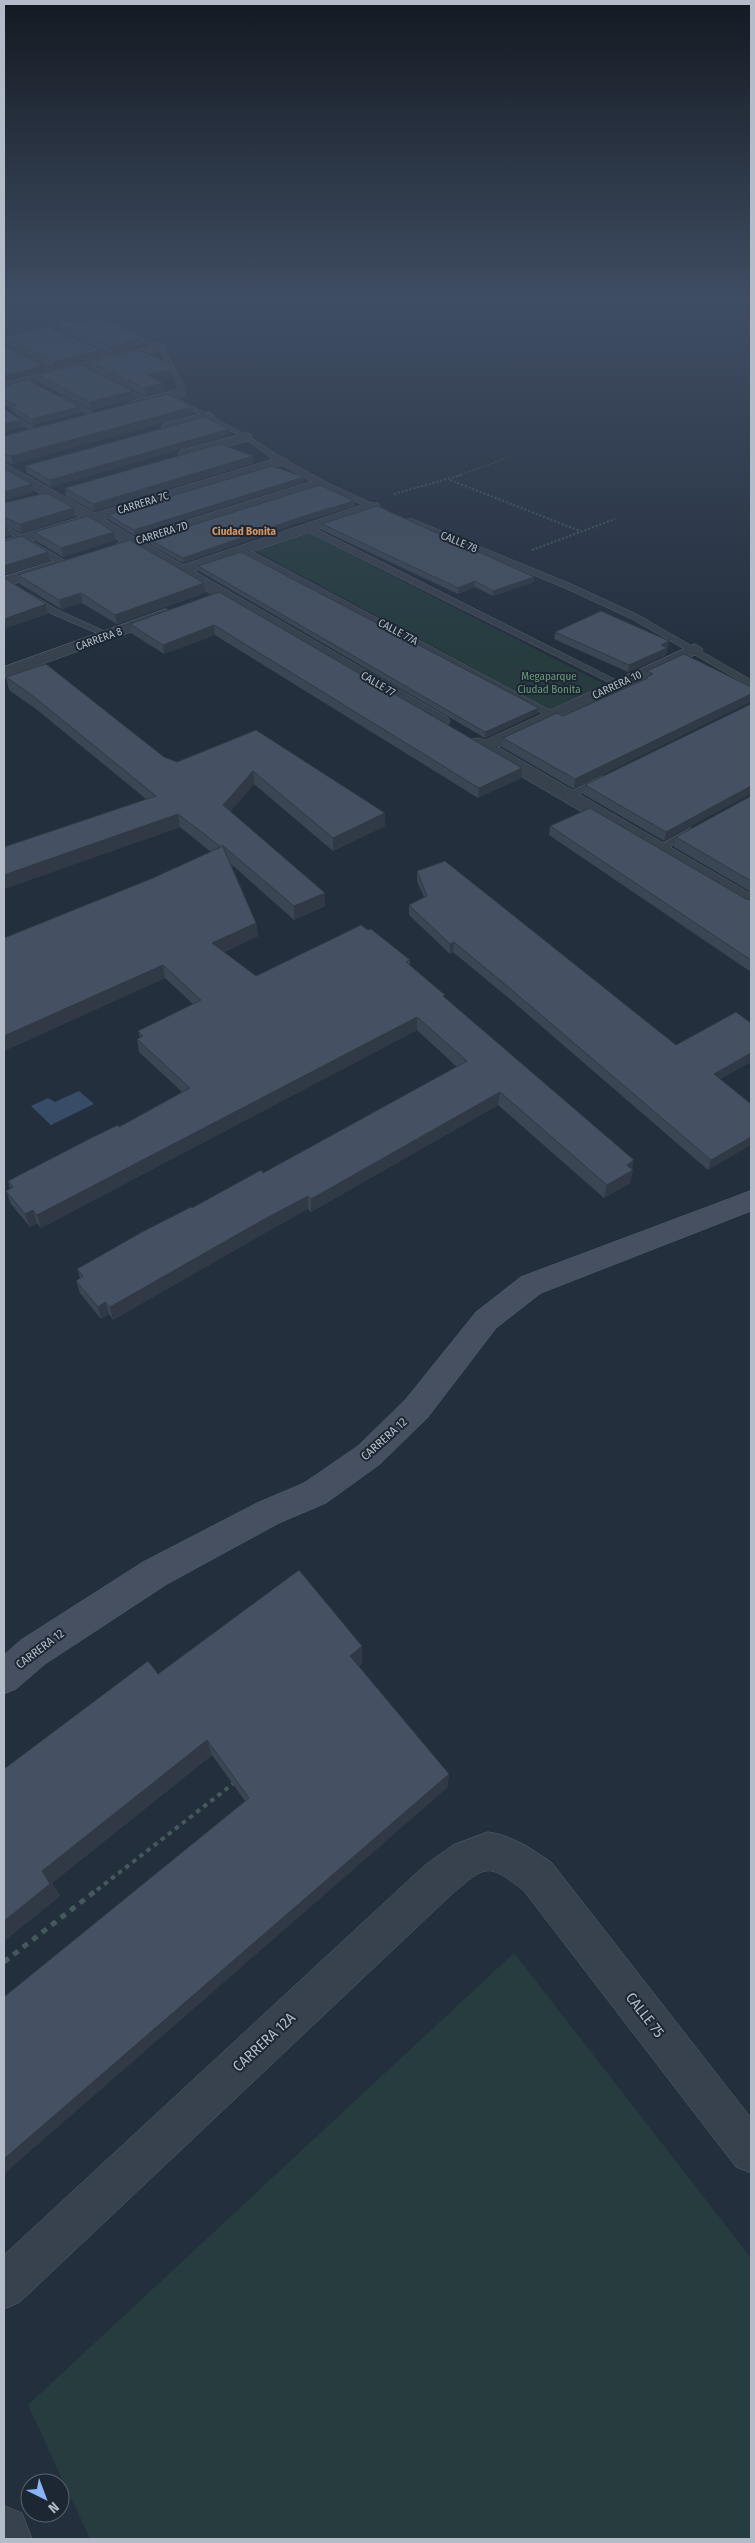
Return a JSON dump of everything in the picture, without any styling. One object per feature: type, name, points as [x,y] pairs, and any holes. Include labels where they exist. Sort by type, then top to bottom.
[{"type":"main road","name":"CARRERA 12","points":[[4,1677],[33,1652],[147,1578],[268,1513],[315,1493],[369,1455],[417,1408],[486,1320],[531,1285],[751,1201]]},
{"type":"street","points":[[74,420],[79,419]]},
{"type":"street","points":[[152,432],[199,419]]},
{"type":"street","points":[[20,434],[40,428]]},
{"type":"street","points":[[171,458],[246,437]]},
{"type":"street","name":"CARRERA 7C","points":[[4,545],[281,461]]},
{"type":"street","points":[[6,470],[29,466]]},
{"type":"street","name":"CALLE 77","points":[[6,470],[223,593],[751,903]]},
{"type":"street","name":"CARRERA 7D","points":[[107,550],[321,484]]},
{"type":"street","points":[[31,499],[68,488]]},
{"type":"street","points":[[183,570],[306,528],[367,504]]},
{"type":"street","points":[[6,582],[81,558]]},
{"type":"street","points":[[206,600],[223,593]]},
{"type":"street","name":"CARRERA 8","points":[[4,673],[180,609]]},
{"type":"street","name":"CARRERA 10","points":[[484,746],[694,649]]},
{"type":"street","name":"CARRERA 12A","points":[[4,2286],[438,1880],[466,1857],[490,1848],[512,1856],[538,1878]]},
{"type":"street","name":"CALLE 75","points":[[538,1878],[751,2152]]},
{"type":"street","points":[[4,2531],[7,2539]]},
{"type":"lane","points":[[19,419],[40,428]]},
{"type":"lane","points":[[214,419],[321,484],[390,514]]},
{"type":"lane","name":"CALLE 78","points":[[399,517],[635,617],[694,649],[751,684]]},
{"type":"lane","points":[[4,527],[63,563]]},
{"type":"lane","points":[[306,528],[619,684]]},
{"type":"lane","name":"CALLE 77A","points":[[244,549],[552,715]]},
{"type":"lane","points":[[6,582],[54,612],[109,635]]},
{"type":"lane","points":[[570,795],[613,774]]},
{"type":"lane","points":[[660,848],[701,825]]},
{"type":"path","points":[[367,504],[450,479],[507,458]]},
{"type":"path","points":[[450,479],[580,531]]},
{"type":"path","points":[[506,561],[615,519]]},
{"type":"path","points":[[4,1962],[238,1780]]},
{"type":"green space","name":"Megaparque Ciudad Bonita","points":[[306,532],[606,685],[550,710],[253,549]]},
{"type":"green space","points":[[514,1953],[751,2258],[751,2539],[90,2539],[70,2496],[70,2473],[59,2473],[28,2405]]},
{"type":"water","points":[[79,1091],[94,1104],[51,1125],[31,1106],[48,1098],[55,1102]]},
{"type":"building","points":[[4,419],[21,420],[4,424]]},
{"type":"building","points":[[71,419],[150,419],[11,456],[4,454],[4,436]]},
{"type":"building","points":[[198,419],[207,419],[229,429],[50,480],[25,466]]},
{"type":"building","points":[[220,444],[253,456],[93,504],[65,488]]},
{"type":"building","points":[[272,466],[304,477],[134,530],[108,515]]},
{"type":"building","points":[[4,470],[7,470],[32,484],[4,492]]},
{"type":"building","points":[[320,485],[354,501],[301,517],[183,558],[148,539]]},
{"type":"building","points":[[46,493],[74,508],[20,524],[4,517],[4,503]]},
{"type":"building","points":[[377,506],[534,577],[493,591],[475,581],[458,588],[322,524]]},
{"type":"building","points":[[88,516],[114,532],[61,548],[34,532]]},
{"type":"building","points":[[22,536],[48,552],[4,566],[4,541]]},
{"type":"building","points":[[130,540],[204,583],[115,615],[81,593],[59,600],[18,575]]},
{"type":"building","points":[[241,552],[539,708],[485,732],[198,566]]},
{"type":"building","points":[[4,579],[6,579],[46,604],[4,619]]},
{"type":"building","points":[[219,592],[522,768],[479,788],[214,625],[163,645],[130,624]]},
{"type":"building","points":[[601,611],[669,641],[661,645],[667,648],[629,665],[555,632]]},
{"type":"building","points":[[684,654],[751,687],[751,694],[575,779],[503,738],[557,713],[563,716],[648,678],[646,677],[653,674],[647,671]]},
{"type":"building","points":[[46,664],[164,757],[177,762],[256,730],[385,813],[333,838],[253,771],[223,805],[325,893],[294,906],[222,845],[256,923],[212,943],[256,976],[361,925],[368,930],[371,929],[410,960],[406,962],[445,995],[443,996],[634,1160],[627,1165],[633,1170],[607,1185],[500,1092],[311,1199],[308,1196],[261,1221],[110,1307],[105,1302],[98,1307],[76,1281],[83,1276],[77,1269],[142,1232],[192,1208],[261,1170],[263,1173],[467,1061],[417,1017],[37,1215],[33,1210],[25,1214],[6,1191],[13,1187],[8,1181],[93,1137],[118,1125],[119,1127],[190,1088],[137,1039],[143,1036],[138,1031],[201,1000],[163,965],[4,1036],[4,938],[153,878],[221,847],[178,814],[4,875],[4,847],[156,796],[33,696],[6,677]]},
{"type":"building","points":[[751,704],[751,786],[666,832],[585,785]]},
{"type":"building","points":[[751,796],[751,881],[676,837]]},
{"type":"building","points":[[590,808],[746,899],[751,900],[751,960],[550,826]]},
{"type":"building","points":[[445,861],[676,1045],[736,1012],[751,1023],[751,1053],[714,1074],[751,1104],[751,1137],[711,1160],[454,942],[450,944],[409,905],[427,896],[417,871]]},
{"type":"building","points":[[299,1570],[362,1646],[350,1656],[449,1774],[4,2159],[4,1997],[249,1798],[207,1740],[42,1871],[50,1884],[4,1921],[4,1769],[148,1661],[158,1674]]},
{"type":"district","name":"Ciudad Bonita","points":[[244,531]]}]
